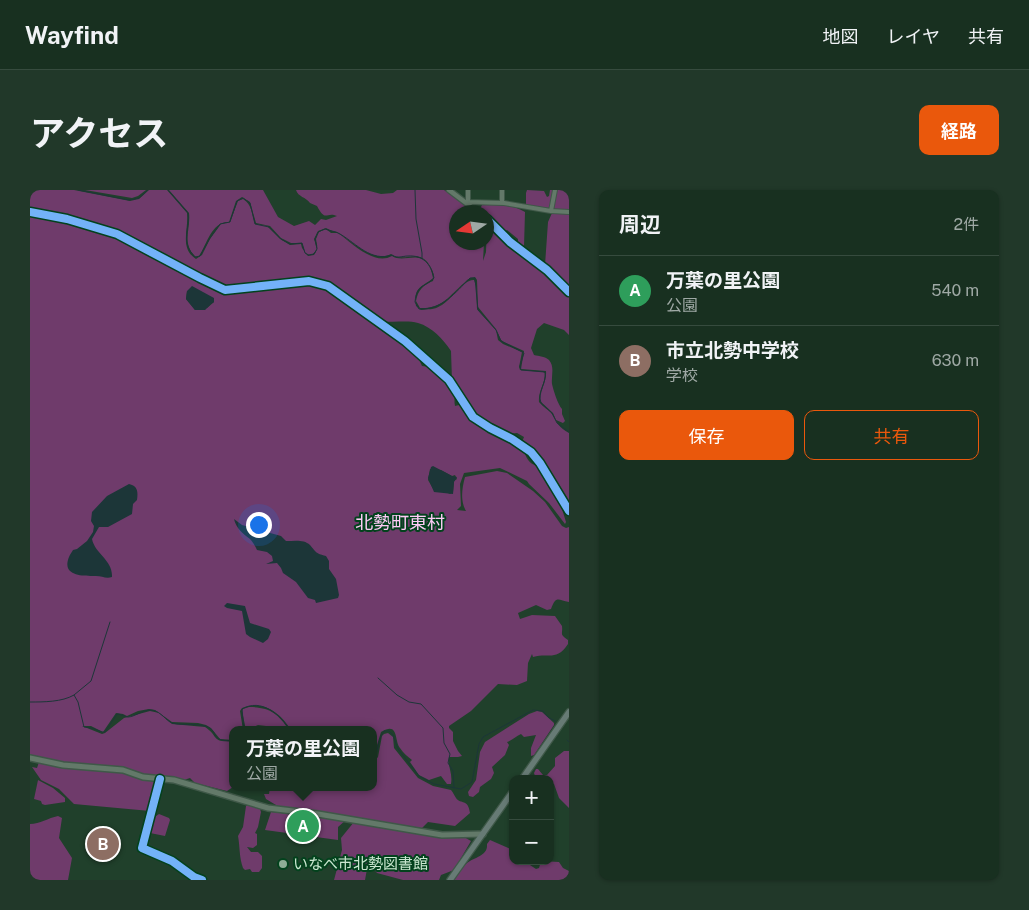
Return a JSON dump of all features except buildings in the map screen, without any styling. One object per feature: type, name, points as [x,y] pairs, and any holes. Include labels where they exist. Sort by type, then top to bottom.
[{"type":"main road","points":[[525,775],[569,712]]},
{"type":"main road","points":[[30,758],[63,765],[123,770],[143,777],[192,784],[268,808],[318,814],[442,835],[483,834]]},
{"type":"main road","points":[[450,880],[509,797]]},
{"type":"street","points":[[449,190],[468,203],[502,203],[569,212]]},
{"type":"street","points":[[468,190],[468,203]]},
{"type":"street","points":[[502,190],[502,203]]},
{"type":"street","points":[[551,211],[555,190]]},
{"type":"street","points":[[30,212],[68,219],[117,234],[225,290],[309,281],[328,286],[405,342],[449,380],[472,416],[490,428],[518,442],[531,452],[540,463],[569,511]]},
{"type":"street","points":[[494,227],[510,242],[532,257],[569,292]]},
{"type":"street","points":[[160,779],[142,848],[172,861],[194,878],[202,880]]},
{"type":"shaded area","points":[[30,190],[74,190],[130,201],[139,199],[149,190],[167,190],[187,213],[186,244],[191,255],[196,259],[202,255],[210,239],[221,224],[230,222],[238,201],[243,199],[250,207],[255,224],[267,226],[280,239],[290,245],[301,244],[308,256],[314,255],[317,249],[316,239],[319,232],[326,229],[331,233],[338,233],[371,256],[378,258],[392,256],[397,258],[421,258],[426,261],[433,278],[417,291],[416,306],[421,310],[438,307],[461,286],[474,280],[477,309],[496,330],[498,340],[522,352],[520,370],[545,373],[539,402],[551,413],[561,427],[569,433],[569,507],[541,462],[522,442],[524,437],[517,433],[508,434],[502,432],[473,415],[452,381],[451,351],[441,338],[428,327],[411,322],[381,321],[369,314],[364,307],[360,307],[334,286],[312,279],[226,288],[116,231],[62,216],[30,210]]},
{"type":"shaded area","points":[[85,190],[146,190],[132,198]]},
{"type":"shaded area","points":[[169,190],[263,190],[278,217],[294,226],[309,221],[315,225],[321,219],[326,220],[337,216],[322,214],[317,206],[300,196],[296,190],[366,190],[381,194],[393,193],[397,190],[444,190],[465,205],[449,205],[449,250],[484,250],[483,261],[486,250],[494,250],[494,231],[507,245],[542,268],[569,295],[569,335],[564,330],[544,323],[537,329],[531,348],[534,355],[546,358],[551,363],[553,386],[565,421],[563,423],[556,420],[553,413],[540,401],[546,371],[521,369],[524,351],[501,340],[496,329],[478,307],[477,280],[475,277],[470,278],[440,304],[428,308],[420,308],[416,301],[418,294],[426,284],[433,281],[434,277],[427,261],[423,258],[415,256],[397,257],[391,254],[377,256],[370,254],[337,232],[326,228],[318,231],[314,239],[317,249],[313,254],[309,255],[305,252],[302,243],[291,243],[281,238],[270,226],[256,223],[250,202],[242,197],[236,201],[229,222],[218,225],[214,229],[199,256],[196,257],[191,252],[188,242],[189,213]]},
{"type":"shaded area","points":[[527,190],[544,191],[547,197],[550,190],[554,190],[550,209],[526,205]]},
{"type":"shaded area","points":[[557,190],[569,190],[569,211],[553,210]]},
{"type":"shaded area","points":[[494,205],[509,206],[525,212],[523,248],[518,245],[518,239],[507,230],[504,232],[494,223]]},
{"type":"shaded area","points":[[30,213],[56,218],[117,236],[160,259],[160,263],[166,262],[192,277],[227,293],[269,290],[296,283],[313,284],[329,292],[334,292],[409,348],[417,355],[422,366],[430,367],[444,379],[453,390],[455,406],[459,405],[459,399],[464,410],[480,425],[531,456],[525,454],[530,462],[539,465],[562,504],[565,524],[549,503],[527,481],[500,468],[464,473],[460,484],[461,506],[457,510],[466,511],[462,494],[465,477],[497,471],[507,473],[533,491],[545,502],[562,526],[569,527],[569,602],[558,599],[554,602],[551,609],[547,610],[536,605],[518,613],[520,619],[532,615],[555,616],[562,626],[563,637],[568,640],[568,644],[564,650],[556,655],[533,657],[532,654],[528,663],[527,681],[517,685],[498,684],[471,711],[449,726],[453,732],[453,741],[462,756],[449,757],[451,784],[447,784],[441,776],[429,780],[419,775],[410,762],[412,760],[398,745],[395,733],[391,729],[381,732],[377,745],[377,726],[288,726],[282,718],[270,709],[257,706],[242,708],[240,711],[242,726],[229,726],[229,740],[220,739],[206,725],[172,722],[155,710],[149,709],[127,716],[116,713],[103,732],[91,726],[82,726],[102,734],[124,718],[150,711],[159,713],[172,724],[205,727],[218,740],[229,741],[229,790],[227,791],[195,783],[190,778],[184,780],[144,774],[121,768],[65,763],[35,757],[30,754]],"holes":[[[188,291],[214,302],[207,308],[195,310],[186,299]],[[430,469],[441,470],[452,476],[455,475],[457,479],[454,481],[453,492],[450,494],[435,492],[428,480]]]},
{"type":"shaded area","points":[[552,213],[569,213],[569,289],[545,265],[548,222]]},
{"type":"shaded area","points":[[249,707],[268,710],[277,715],[286,726],[245,726],[243,709]]},
{"type":"shaded area","points":[[537,711],[542,712],[554,725],[534,755],[531,756],[531,748],[536,735],[524,737],[521,734],[507,742],[509,745],[505,755],[492,767],[494,773],[491,779],[480,787],[479,792],[473,797],[469,796],[468,792],[476,780],[480,752],[485,742],[529,714]]},
{"type":"shaded area","points":[[388,733],[393,737],[394,748],[418,778],[433,786],[451,790],[458,800],[468,805],[470,813],[455,826],[428,822],[422,828],[281,808],[266,799],[264,794],[269,794],[269,791],[377,791],[377,758],[384,734]]},
{"type":"shaded area","points":[[564,751],[569,751],[569,808],[559,798],[554,784],[554,775],[547,775],[555,766],[555,758]]},
{"type":"shaded area","points":[[39,762],[63,767],[123,772],[157,780],[158,783],[150,811],[74,804],[59,789],[41,780],[32,767],[37,768]]},
{"type":"shaded area","points":[[536,769],[543,775],[535,775]]},
{"type":"shaded area","points":[[38,780],[53,788],[65,798],[65,802],[45,805],[41,801],[34,799]]},
{"type":"shaded area","points":[[246,806],[260,809],[261,812],[255,833],[257,834],[257,845],[253,848],[247,847],[251,852],[258,852],[262,856],[262,868],[259,872],[252,872],[250,869],[245,870],[241,860],[238,836],[243,827]]},
{"type":"shaded area","points":[[271,812],[346,820],[338,827],[338,840],[265,830]]},
{"type":"shaded area","points":[[159,814],[170,820],[165,836],[150,833],[152,822]]},
{"type":"shaded area","points":[[58,816],[62,818],[59,838],[72,858],[68,880],[30,880],[30,824]]},
{"type":"shaded area","points":[[354,822],[439,837],[464,837],[471,841],[454,870],[441,875],[439,880],[403,880],[377,873],[372,867],[367,869],[365,880],[334,880],[342,850],[341,838]]},
{"type":"shaded area","points":[[490,840],[509,848],[509,865],[530,865],[536,869],[540,865],[554,865],[554,862],[559,862],[563,868],[569,871],[569,880],[454,880],[467,863],[483,854]]},
{"type":"water","points":[[192,286],[214,298],[214,302],[205,310],[195,310],[186,299],[187,291]]},
{"type":"water","points":[[433,466],[457,477],[454,482],[453,494],[434,492],[428,478]]},
{"type":"water","points":[[129,484],[136,488],[137,492],[137,500],[133,504],[132,514],[108,527],[99,527],[92,539],[110,566],[112,577],[80,575],[71,572],[67,564],[70,555],[73,550],[87,541],[93,532],[92,512],[107,496]]},
{"type":"water","points":[[234,519],[242,525],[281,536],[286,541],[305,542],[316,552],[326,556],[329,561],[329,569],[336,579],[338,598],[316,603],[315,600],[308,598],[296,582],[283,573],[277,563],[266,564],[273,561],[272,556],[267,552],[257,550],[251,540],[238,528]]},
{"type":"water","points":[[227,603],[245,606],[250,623],[269,629],[271,632],[268,639],[263,643],[246,634],[242,611],[227,608],[224,606]]},
{"type":"waterway","points":[[78,190],[129,200],[139,198],[148,190]]},
{"type":"waterway","points":[[168,190],[188,213],[187,241],[190,251],[195,257],[200,256],[220,224],[230,222],[237,201],[243,198],[250,203],[255,224],[269,227],[281,239],[290,244],[302,243],[305,253],[308,255],[314,254],[317,249],[315,239],[318,232],[325,229],[340,234],[364,251],[377,256],[413,256],[426,261],[434,278],[422,287],[416,296],[415,302],[419,309],[427,309],[441,304],[448,300],[470,278],[475,278],[478,310],[496,330],[501,341],[524,353],[520,366],[521,370],[545,372],[545,380],[540,395],[541,403],[552,413],[557,423],[569,432]]},
{"type":"waterway","points":[[415,190],[416,219],[422,258]]},
{"type":"waterway","points":[[74,695],[91,681],[110,622]]},
{"type":"waterway","points":[[378,678],[397,695],[409,702],[421,704],[443,728],[444,743],[450,754],[448,763],[453,771],[454,788]]},
{"type":"waterway","points":[[30,702],[47,702],[74,695],[78,702],[84,727],[102,732],[105,732],[117,714],[128,717],[153,710],[173,723],[210,728],[217,738],[229,741]]},
{"type":"waterway","points":[[244,726],[242,709],[256,705],[275,713],[287,726]]},
{"type":"waterway","points":[[377,749],[384,731],[389,731],[393,735],[398,749],[419,776],[434,784],[461,789],[472,782],[479,744],[483,737],[533,710],[543,711],[555,721]]},
{"type":"cycle path","points":[[30,212],[67,219],[117,234],[225,290],[309,281],[328,286],[405,341],[449,380],[473,417],[531,452],[540,463],[569,511]]},
{"type":"cycle path","points":[[494,226],[510,242],[547,270],[569,292]]},
{"type":"cycle path","points":[[160,779],[142,848],[172,861],[194,877],[202,880]]},
{"type":"place","name":"万葉の里公園","points":[[303,826]]},
{"type":"place","name":"市立北勢中学校","points":[[103,844]]},
{"type":"place","name":"いなべ市北勢図書館","points":[[283,864]]},
{"type":"district","name":"北勢町東村","points":[[400,523]]}]
